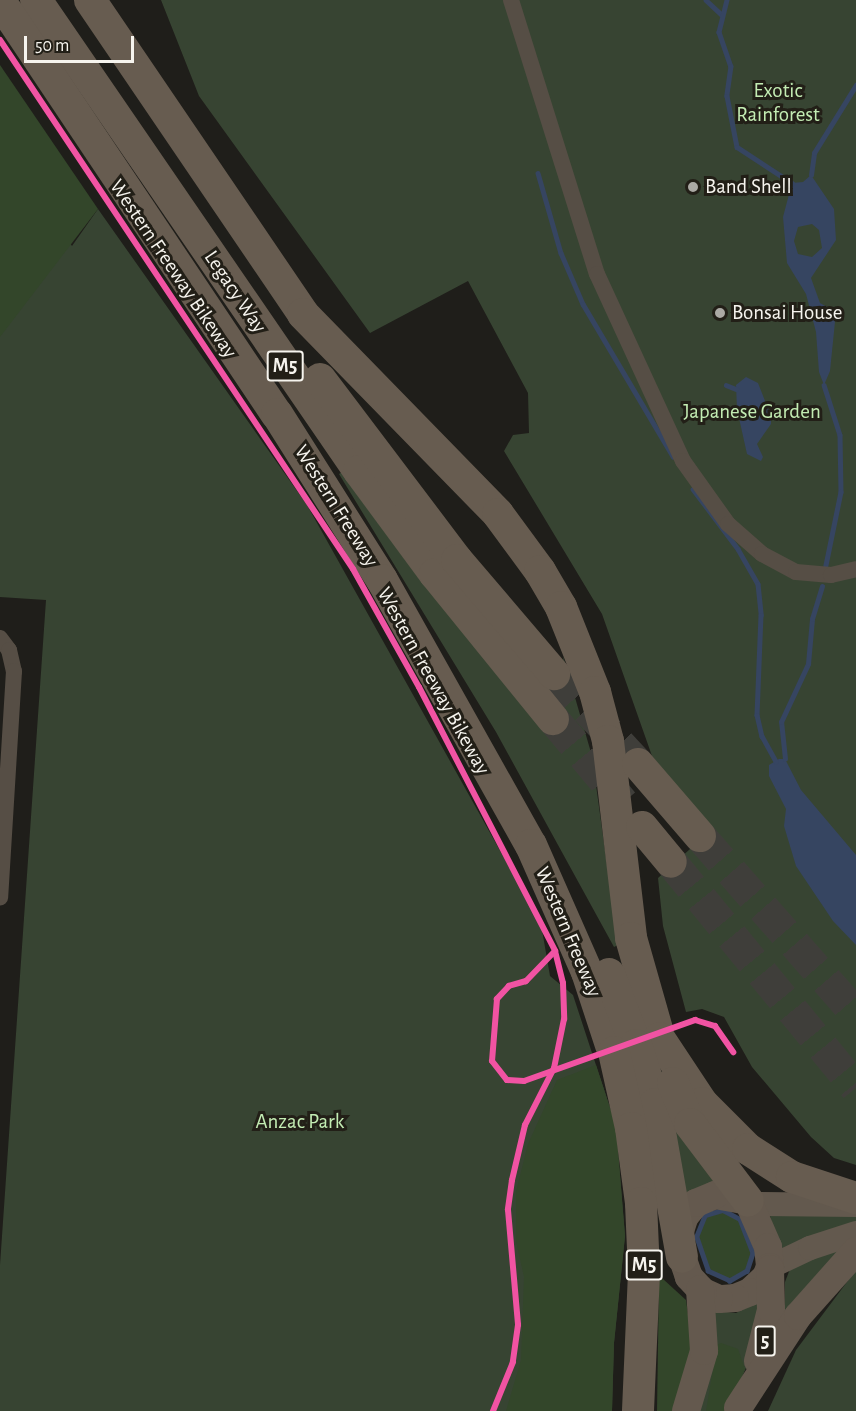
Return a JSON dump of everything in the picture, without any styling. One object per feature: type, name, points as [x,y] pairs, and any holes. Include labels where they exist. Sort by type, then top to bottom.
[{"type":"highway","name":"Legacy Way","points":[[36,0],[359,471],[435,574],[553,719]]},
{"type":"highway","name":"Legacy Way","points":[[60,0],[316,375],[457,560],[554,674]]},
{"type":"highway","name":"M5","points":[[90,0],[303,314],[498,514],[540,571],[561,607],[595,692],[608,741],[631,938],[638,1041],[631,1128],[640,1203],[644,1273],[638,1411]]},
{"type":"highway","name":"Western Freeway","points":[[0,1],[351,528],[531,845],[575,905],[638,1041]]},
{"type":"highway","points":[[638,764],[700,836]]},
{"type":"highway","points":[[642,827],[671,862]]},
{"type":"highway","name":"M5","points":[[638,1041],[690,1124],[749,1203]]},
{"type":"highway","points":[[638,1041],[748,1149],[792,1177],[856,1198]]},
{"type":"highway","points":[[638,1041],[655,1104],[682,1257],[689,1277],[700,1289],[719,1299],[735,1298],[755,1288],[770,1268]]},
{"type":"highway","points":[[682,1257],[682,1222],[696,1203],[719,1195],[749,1203]]},
{"type":"highway","name":"5","points":[[737,1409],[769,1327],[773,1292],[764,1233],[749,1203]]},
{"type":"highway","points":[[737,1409],[798,1317],[856,1251]]},
{"type":"highway","points":[[686,1411],[704,1351],[700,1289]]},
{"type":"main road","points":[[749,1203],[856,1205]]},
{"type":"main road","points":[[770,1268],[810,1248],[856,1233]]},
{"type":"street","points":[[511,0],[597,274],[683,461],[728,524],[762,554],[796,572],[831,575],[856,569]]},
{"type":"street","points":[[0,898],[4,788],[14,671],[5,644]]},
{"type":"green space","points":[[161,0],[856,0],[856,1165],[834,1158],[811,1137],[752,1067],[724,1017],[702,1009],[686,1012],[663,926],[658,878],[711,830],[652,756],[602,614],[504,451],[513,435],[529,433],[528,393],[468,281],[370,333],[199,96]]},
{"type":"green space","points":[[0,65],[98,209],[0,337]]},
{"type":"green space","name":"Anzac Park","points":[[0,140],[72,246],[98,209],[307,505],[541,924],[550,976],[573,995],[616,1126],[625,1236],[614,1343],[612,1411],[0,1411],[0,1265],[46,600],[0,597]]},
{"type":"green space","points":[[345,470],[554,744],[567,700],[563,656],[592,756],[618,945],[614,947],[496,732],[339,474]]},
{"type":"green space","points":[[652,1043],[671,1101],[732,1188],[682,1204]]},
{"type":"green space","points":[[596,1065],[616,1126],[625,1236],[614,1343],[612,1411],[506,1411],[521,1360],[524,1277],[516,1241],[516,1192],[528,1144],[557,1080]]},
{"type":"green space","points":[[768,1209],[856,1210],[856,1224],[781,1254]]},
{"type":"green space","points":[[723,1211],[740,1219],[752,1253],[747,1271],[730,1279],[709,1271],[697,1237],[706,1216]]},
{"type":"green space","points":[[856,1239],[784,1326],[785,1282],[790,1269]]},
{"type":"green space","points":[[856,1270],[856,1411],[768,1411],[796,1350]]},
{"type":"green space","points":[[663,1279],[686,1300],[694,1356],[672,1411],[657,1411],[659,1281]]},
{"type":"green space","points":[[759,1301],[753,1352],[727,1411],[699,1411],[709,1310],[736,1313]]},
{"type":"green space","points":[[721,1343],[738,1349],[745,1369],[727,1411],[706,1411],[717,1345]]},
{"type":"water","points":[[811,175],[834,209],[836,240],[811,278],[820,303],[836,312],[830,371],[824,385],[819,372],[816,332],[806,294],[787,263],[783,217],[792,183],[803,182]],"holes":[[[812,224],[819,230],[822,248],[812,257],[798,254],[794,241],[798,227]]]},
{"type":"water","points":[[746,377],[758,383],[771,416],[771,424],[757,444],[763,457],[761,461],[747,454],[737,409],[736,385]]},
{"type":"water","points":[[779,759],[785,759],[801,790],[856,855],[856,945],[833,921],[796,866],[784,826],[786,809],[769,776],[769,765]]},
{"type":"waterway","points":[[706,0],[721,14]]},
{"type":"waterway","points":[[727,0],[719,32],[731,66],[727,96],[737,147],[792,183]]},
{"type":"waterway","points":[[811,175],[814,153],[856,85]]},
{"type":"waterway","points":[[538,173],[561,253],[583,304],[673,456]]},
{"type":"waterway","points":[[726,385],[736,389]]},
{"type":"waterway","points":[[824,385],[840,435],[841,492],[826,565]]},
{"type":"waterway","points":[[693,489],[738,549],[758,584],[761,615],[757,715],[762,736],[776,761]]},
{"type":"waterway","points":[[785,759],[781,722],[808,664],[812,619],[822,586]]},
{"type":"waterway","points":[[723,1210],[740,1219],[753,1253],[747,1271],[730,1281],[708,1271],[696,1237],[705,1215],[723,1210]]},
{"type":"tunnel","points":[[554,674],[638,764]]},
{"type":"tunnel","points":[[553,719],[623,803]]},
{"type":"tunnel","points":[[700,836],[856,1014]]},
{"type":"tunnel","points":[[671,862],[856,1088]]},
{"type":"cycle path","name":"Western Freeway Bikeway","points":[[0,40],[353,569],[419,687],[555,951],[563,983],[564,1019],[554,1068],[525,1125],[512,1180],[508,1210],[518,1325],[513,1362],[493,1411]]},
{"type":"cycle path","points":[[555,951],[526,981],[509,986],[497,999],[492,1061],[507,1080],[524,1081],[695,1020],[715,1026],[733,1052]]},
{"type":"place","name":"Band Shell","points":[[693,187]]},
{"type":"place","name":"Bonsai House","points":[[720,313]]},
{"type":"park label","name":"Exotic Rainforest","points":[[778,103]]},
{"type":"park label","name":"Japanese Garden","points":[[752,412]]}]
